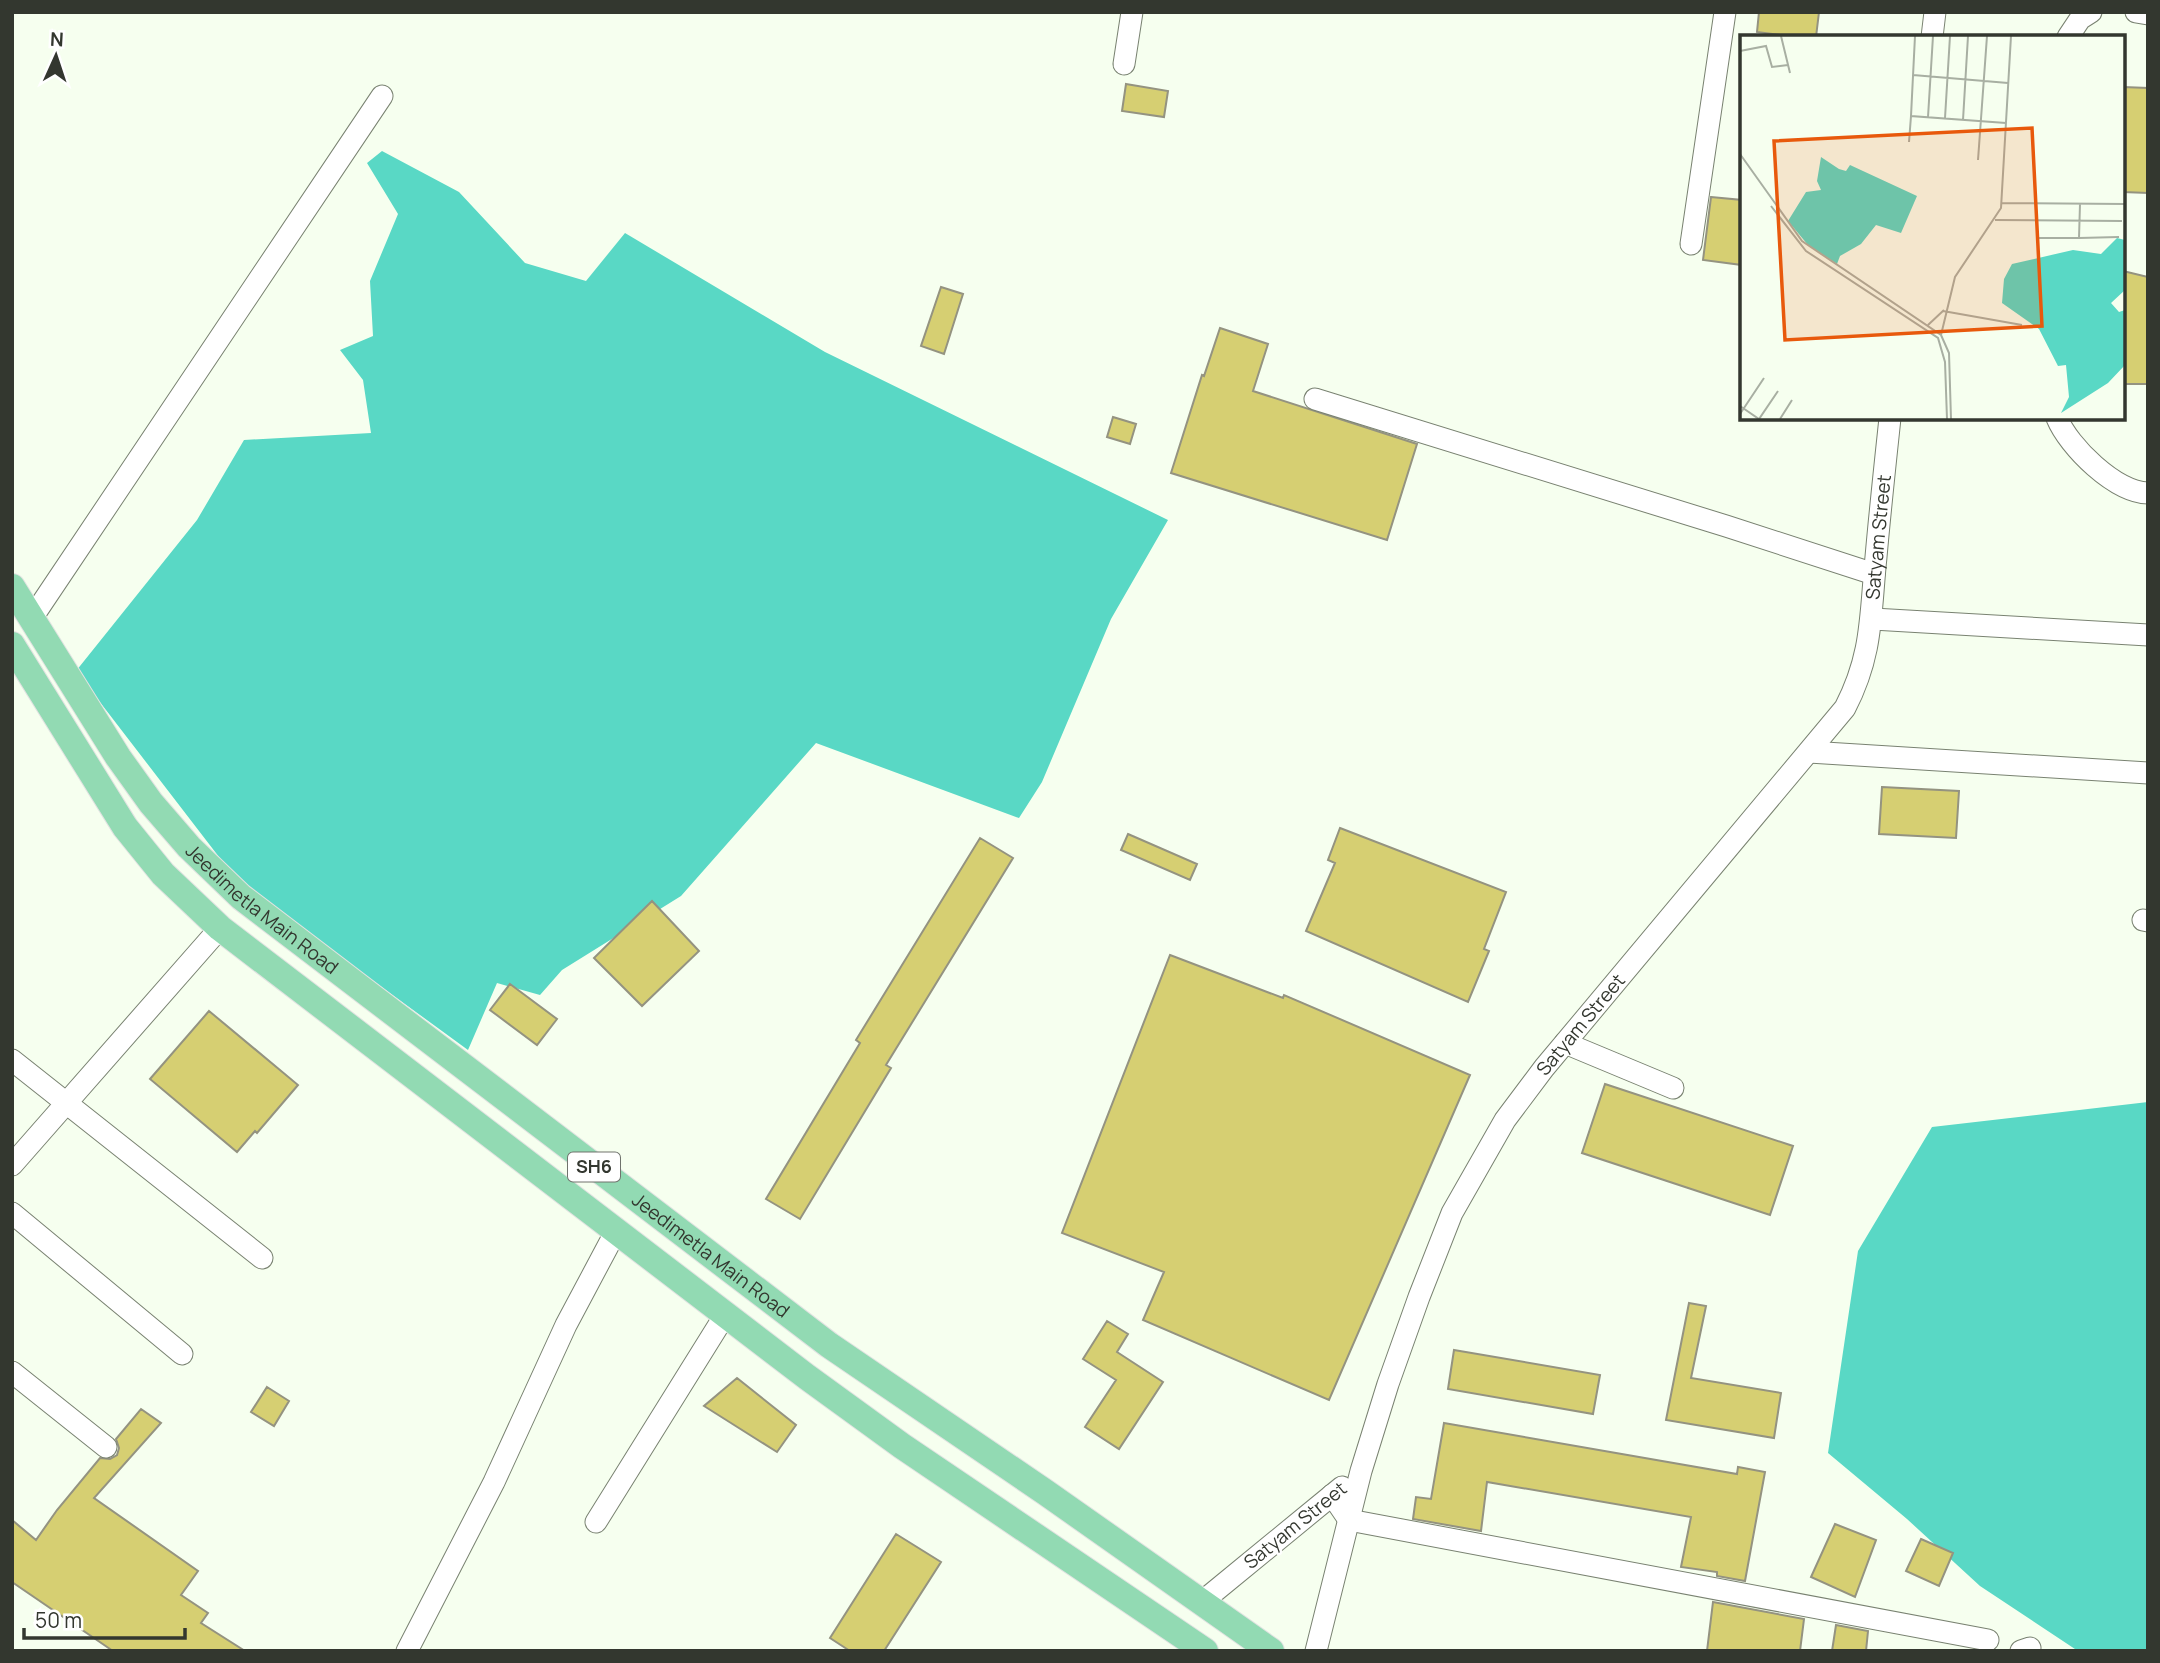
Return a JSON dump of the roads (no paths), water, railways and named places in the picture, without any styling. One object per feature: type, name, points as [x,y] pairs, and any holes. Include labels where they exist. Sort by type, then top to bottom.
[{"type":"main road","name":"Jeedimetla Main Road","points":[[12,587],[118,757],[151,803],[189,846],[241,897],[829,1345],[1203,1601],[1270,1651]]},
{"type":"main road","name":"Jeedimetla Main Road","points":[[12,645],[125,827],[163,874],[220,929],[725,1315],[902,1446],[1205,1651]]},
{"type":"street","points":[[1124,64],[1132,12]]},
{"type":"street","points":[[1691,244],[1725,12]]},
{"type":"street","points":[[1932,35],[1935,12]]},
{"type":"street","points":[[2069,35],[2080,19],[2091,12]]},
{"type":"street","points":[[2136,12],[2148,14]]},
{"type":"street","points":[[32,618],[382,96]]},
{"type":"street","points":[[1315,399],[1874,574]]},
{"type":"street","name":"Satyam Street","points":[[1203,1601],[1361,1471],[1388,1384],[1452,1213],[1505,1120],[1565,1043],[1845,708],[1859,682],[1873,619],[1874,574],[1890,420]]},
{"type":"street","points":[[2058,420],[2078,452],[2098,469],[2108,477],[2148,494]]},
{"type":"street","points":[[1873,619],[2148,635]]},
{"type":"street","points":[[1809,752],[2148,773]]},
{"type":"street","points":[[12,1165],[220,929]]},
{"type":"street","points":[[1565,1043],[1673,1088]]},
{"type":"street","points":[[12,1060],[262,1258]]},
{"type":"street","points":[[12,1213],[182,1354]]},
{"type":"street","points":[[407,1651],[494,1482],[566,1325],[616,1231]]},
{"type":"street","points":[[596,1522],[725,1315]]},
{"type":"street","points":[[12,1372],[106,1447]]},
{"type":"street","points":[[1316,1651],[1361,1471]]},
{"type":"street","points":[[1332,1495],[1349,1520],[1988,1640]]},
{"type":"water","points":[[382,151],[459,192],[525,263],[586,281],[625,233],[825,352],[1168,520],[1111,619],[1042,782],[1019,818],[816,743],[681,896],[562,970],[540,995],[497,983],[468,1050],[239,883],[76,671],[197,520],[244,440],[371,433],[363,380],[340,350],[373,336],[370,281],[398,214],[367,163]]},
{"type":"water","points":[[2148,1102],[2148,1651],[2078,1651],[1980,1586],[1907,1519],[1828,1453],[1858,1251],[1932,1127]]}]
